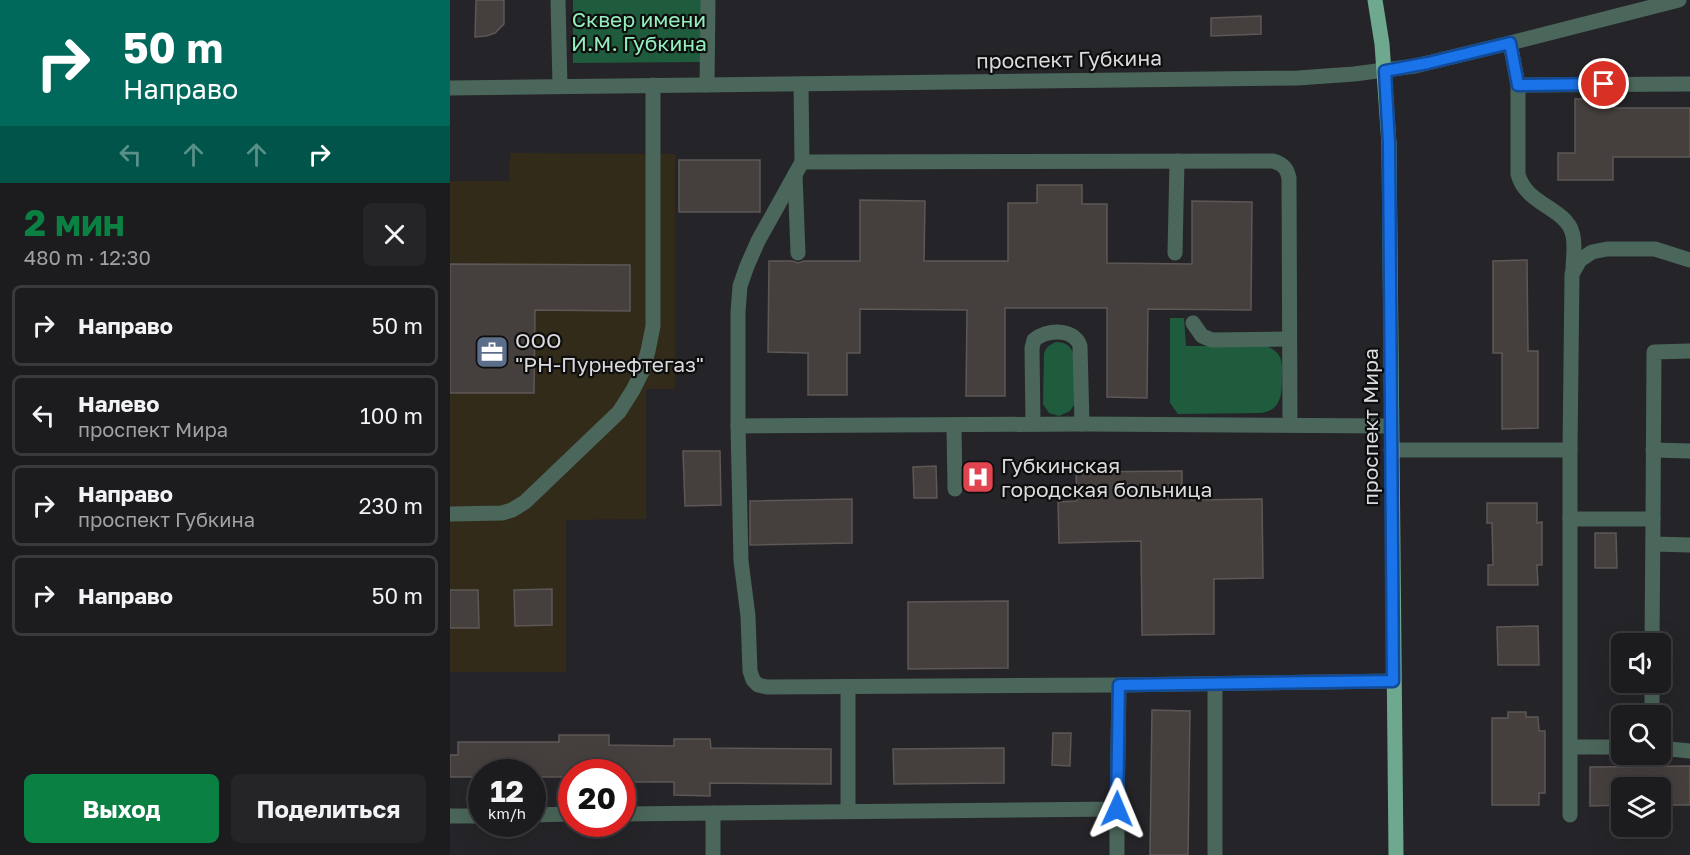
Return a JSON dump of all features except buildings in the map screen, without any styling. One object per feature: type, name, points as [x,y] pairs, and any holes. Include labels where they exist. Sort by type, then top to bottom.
[{"type":"main road","name":"проспект Мира","points":[[1375,0],[1383,44],[1389,134],[1396,855]]},
{"type":"street","points":[[558,0],[560,86]]},
{"type":"street","points":[[706,85],[708,0]]},
{"type":"street","name":"проспект Губкина","points":[[450,88],[1298,78],[1385,71],[1440,60],[1679,0]]},
{"type":"street","points":[[1510,43],[1518,85],[1518,174],[1520,183],[1567,222],[1574,237],[1570,450],[1570,815]]},
{"type":"street","points":[[798,253],[801,84]]},
{"type":"street","points":[[1518,85],[1690,84]]},
{"type":"street","points":[[450,514],[502,513],[525,502],[619,411],[642,372],[653,326],[652,85]]},
{"type":"street","points":[[798,168],[1177,161],[1273,161],[1280,163],[1287,170],[1289,178],[1290,425]]},
{"type":"street","points":[[1175,253],[1177,161]]},
{"type":"street","points":[[798,168],[758,241],[740,286],[738,426],[741,561],[748,616],[750,671],[753,680],[767,687],[1393,681]]},
{"type":"street","points":[[1572,274],[1580,260],[1592,252],[1607,249],[1655,249],[1690,260]]},
{"type":"street","points":[[1193,323],[1202,336],[1212,340],[1289,339]]},
{"type":"street","points":[[1033,424],[1032,348],[1034,340],[1045,333],[1067,333],[1078,339],[1080,346],[1082,424]]},
{"type":"street","points":[[1652,633],[1654,352],[1690,351]]},
{"type":"street","points":[[738,426],[1082,424],[1391,426]]},
{"type":"street","points":[[954,426],[955,489]]},
{"type":"street","points":[[1391,450],[1570,450]]},
{"type":"street","points":[[1653,450],[1690,451]]},
{"type":"street","points":[[1570,519],[1653,519]]},
{"type":"street","points":[[1653,544],[1690,545]]},
{"type":"street","points":[[1215,684],[1215,855]]},
{"type":"street","points":[[1117,855],[1119,685]]},
{"type":"street","points":[[848,687],[848,811]]},
{"type":"street","points":[[1571,747],[1611,747]]},
{"type":"street","points":[[1671,749],[1690,751]]},
{"type":"street","points":[[636,814],[1117,809]]},
{"type":"street","points":[[713,813],[713,855]]},
{"type":"street","points":[[450,816],[468,816]]},
{"type":"shaded area","points":[[510,153],[675,154],[675,389],[646,389],[646,519],[566,520],[566,672],[450,672],[450,181],[509,181]]},
{"type":"green space","name":"Сквер имени И.М. Губкина","points":[[573,0],[705,0],[700,62],[573,63]]},
{"type":"green space","points":[[1170,318],[1184,318],[1186,346],[1266,346],[1276,351],[1281,359],[1282,390],[1276,405],[1267,412],[1260,413],[1178,414],[1170,403]]},
{"type":"green space","points":[[1056,342],[1068,345],[1074,355],[1074,405],[1070,411],[1059,416],[1049,413],[1043,404],[1044,354],[1048,346]]},
{"type":"place","name":"ООО \"РН-Пурнефтегаз\"","points":[[492,352]]},
{"type":"place","name":"Губкинская городская больница","points":[[978,477]]},
{"type":"route","points":[[1117,809],[1119,685],[1393,681],[1389,144],[1385,71],[1510,43],[1518,85],[1604,84]]}]
